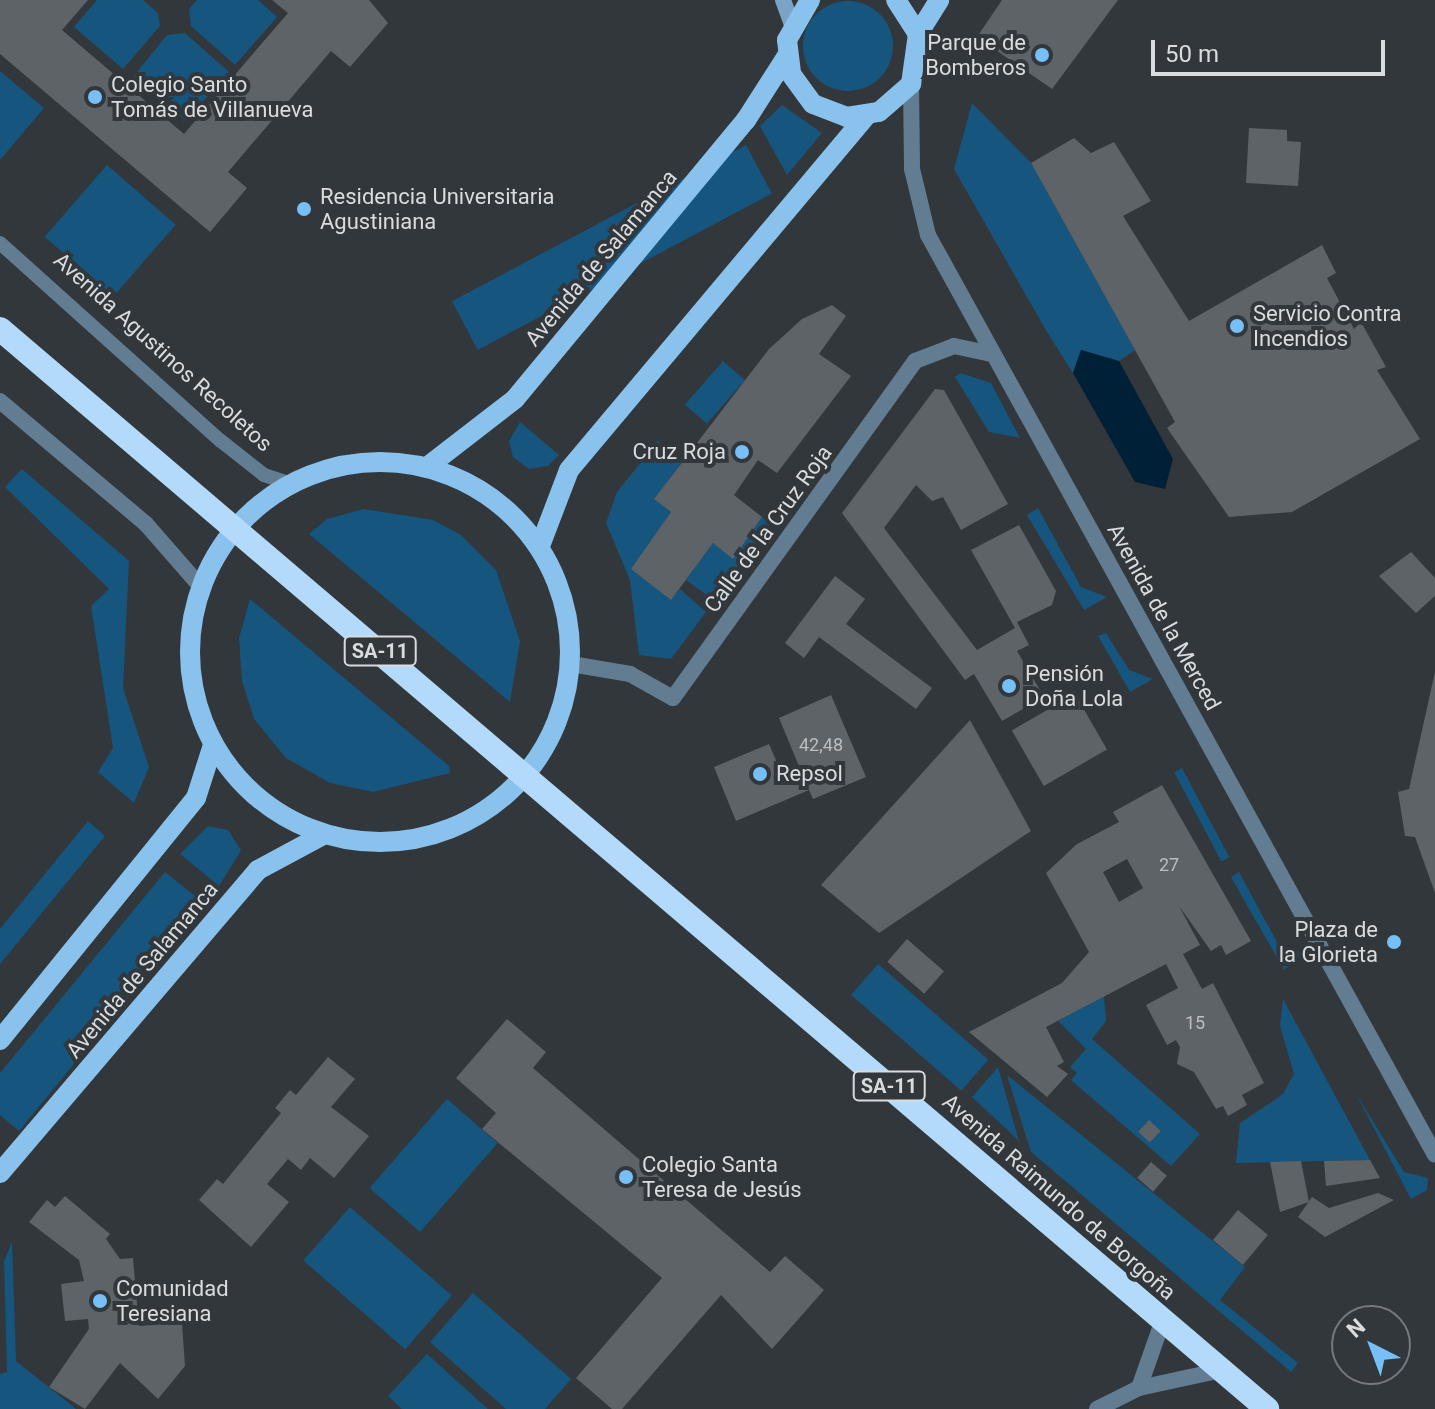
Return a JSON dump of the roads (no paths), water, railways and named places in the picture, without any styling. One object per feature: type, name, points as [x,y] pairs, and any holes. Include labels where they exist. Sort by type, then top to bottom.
[{"type":"highway","name":"SA-11","points":[[0,329],[525,775]]},
{"type":"highway","name":"Avenida Raimundo de Borgoña","points":[[525,775],[1267,1409]]},
{"type":"main road","points":[[783,0],[792,25]]},
{"type":"main road","points":[[810,0],[792,25],[787,56],[813,104],[866,116]]},
{"type":"main road","points":[[896,0],[918,34]]},
{"type":"main road","points":[[540,546],[569,470],[866,116],[891,105],[911,84],[918,34],[939,0]]},
{"type":"main road","name":"Avenida de Salamanca","points":[[427,467],[515,399],[740,128],[787,56]]},
{"type":"main road","points":[[354,463],[427,467],[490,495],[540,546],[567,608],[571,664],[556,726],[525,775],[466,823],[425,838],[375,843],[323,835],[277,813],[237,779],[213,745],[192,679],[189,640],[201,587],[236,528],[291,484],[354,463]]},
{"type":"main road","points":[[0,1040],[196,798],[213,745]]},
{"type":"main road","name":"Avenida de Salamanca","points":[[0,1173],[16,1158],[258,870],[323,835]]},
{"type":"main road","name":"Avenida de Salamanca","points":[[0,1188],[16,1158]]},
{"type":"street","name":"Avenida de la Merced","points":[[911,84],[919,207],[991,354],[1435,1155]]},
{"type":"street","name":"Calle de la Cruz Roja","points":[[571,664],[630,674],[673,698],[915,361],[954,346],[991,354]]},
{"type":"street","points":[[0,401],[146,524],[201,587]]},
{"type":"street","points":[[0,1033],[104,914]]},
{"type":"street","points":[[1139,1388],[1163,1320]]},
{"type":"street","points":[[1097,1409],[1139,1388],[1222,1370]]},
{"type":"lane","name":"Avenida Agustinos Recoletos","points":[[2,250],[264,475],[291,484]]},
{"type":"place","name":"Parque de Bomberos","points":[[1042,55]]},
{"type":"place","name":"Colegio Santo Tomás de Villanueva","points":[[95,97]]},
{"type":"place","name":"Residencia Universitaria Agustiniana","points":[[304,209]]},
{"type":"place","name":"Servicio Contra Incendios","points":[[1237,326]]},
{"type":"place","name":"Cruz Roja","points":[[742,452]]},
{"type":"place","name":"Pensión Doña Lola","points":[[1009,686]]},
{"type":"place","name":"Repsol","points":[[760,774]]},
{"type":"place","name":"Plaza de la Glorieta","points":[[1394,942]]},
{"type":"place","name":"Colegio Santa Teresa de Jesús","points":[[626,1177]]},
{"type":"place","name":"Comunidad Teresiana","points":[[100,1301]]}]
